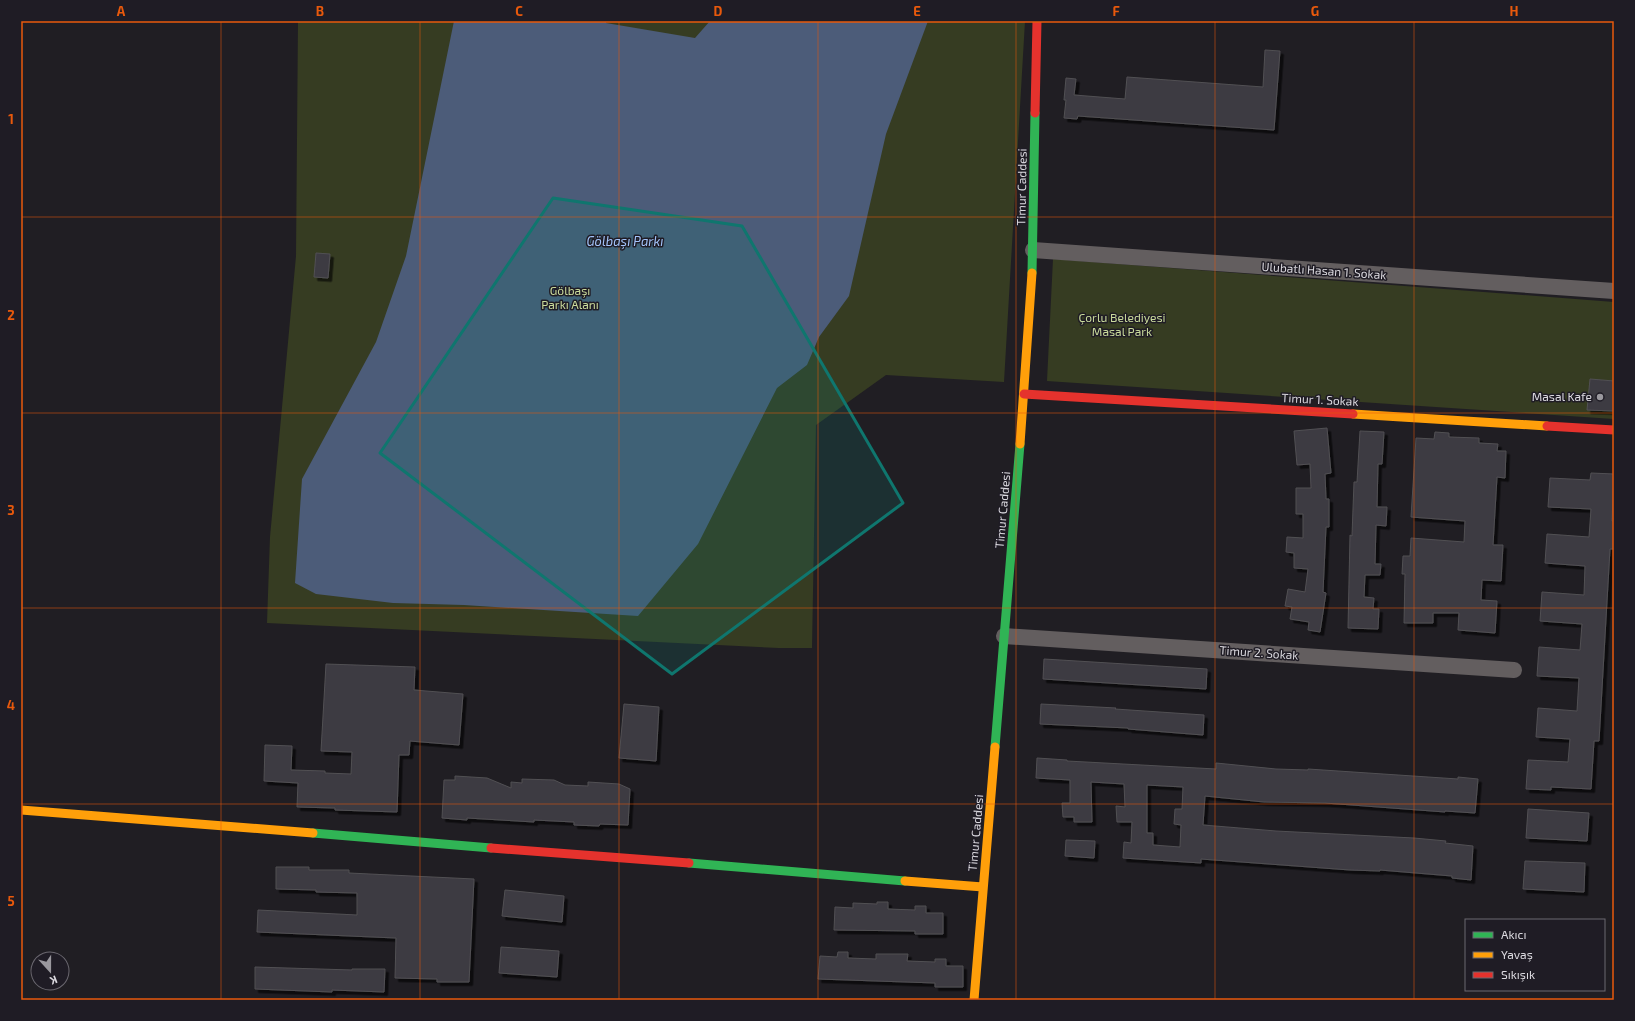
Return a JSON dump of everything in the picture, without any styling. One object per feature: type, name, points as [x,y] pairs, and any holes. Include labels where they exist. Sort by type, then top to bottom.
[{"type":"street","name":"Timur Caddesi","points":[[974,1000],[1024,394],[1033,250],[1037,21]]},
{"type":"street","name":"Ulubatlı Hasan 1. Sokak","points":[[1033,250],[1614,291]]},
{"type":"street","name":"Timur 1. Sokak","points":[[1024,394],[1614,430]]},
{"type":"street","name":"Timur 2. Sokak","points":[[1004,636],[1514,670]]},
{"type":"street","points":[[21,810],[984,887]]},
{"type":"highlighted area","points":[[553,198],[742,226],[903,503],[672,674],[380,453]]},
{"type":"green space","name":"Gölbaşı Parkı","points":[[298,21],[1025,21],[1004,382],[886,375],[816,425],[812,648],[779,648],[267,623],[270,537],[296,256]]},
{"type":"green space","name":"Çorlu Belediyesi Masal Park","points":[[1053,259],[1614,302],[1614,419],[1047,381]]},
{"type":"water","name":"Gölbaşı Parkı","points":[[454,21],[606,21],[606,23],[695,38],[710,21],[928,21],[886,134],[849,296],[819,337],[807,365],[777,388],[698,544],[638,616],[464,605],[393,603],[316,594],[295,583],[302,479],[376,342],[406,256]]},
{"type":"building","points":[[1265,50],[1280,51],[1274,130],[1078,116],[1077,119],[1064,118],[1066,78],[1076,79],[1074,95],[1125,99],[1127,77],[1263,87]]},
{"type":"building","points":[[316,253],[330,254],[328,278],[314,277]]},
{"type":"building","name":"Masal Kafe","points":[[1590,379],[1614,381],[1614,411],[1587,410]]},
{"type":"building","points":[[1327,428],[1331,473],[1325,474],[1326,499],[1329,499],[1329,527],[1326,527],[1323,592],[1326,593],[1320,632],[1308,630],[1309,622],[1290,619],[1292,607],[1285,606],[1288,589],[1305,592],[1308,569],[1294,568],[1294,553],[1286,552],[1287,537],[1303,538],[1303,514],[1296,514],[1296,488],[1311,488],[1310,464],[1297,465],[1294,431]]},
{"type":"building","points":[[1360,431],[1384,432],[1382,464],[1378,464],[1377,507],[1387,507],[1386,526],[1376,525],[1375,564],[1381,564],[1380,575],[1365,575],[1364,597],[1374,598],[1373,609],[1379,609],[1378,629],[1348,628],[1350,535],[1352,536],[1354,482],[1357,482]]},
{"type":"building","points":[[1435,432],[1449,433],[1449,437],[1479,438],[1479,443],[1498,444],[1497,451],[1506,451],[1505,478],[1497,477],[1493,545],[1503,545],[1501,581],[1482,580],[1481,600],[1497,601],[1495,633],[1458,630],[1459,613],[1433,613],[1433,623],[1404,623],[1405,574],[1402,574],[1403,556],[1410,556],[1411,538],[1464,542],[1465,521],[1411,517],[1416,438],[1434,439]]},
{"type":"building","points":[[1591,473],[1614,474],[1612,521],[1614,521],[1614,527],[1613,549],[1610,549],[1599,741],[1594,741],[1591,789],[1551,787],[1551,790],[1526,789],[1528,760],[1568,762],[1570,739],[1536,737],[1538,708],[1577,711],[1579,678],[1537,676],[1539,647],[1580,650],[1582,624],[1540,621],[1542,592],[1584,595],[1585,566],[1545,563],[1547,534],[1589,537],[1591,509],[1548,507],[1550,478],[1590,480]]},
{"type":"building","points":[[1044,659],[1207,669],[1206,689],[1043,679]]},
{"type":"building","points":[[326,664],[415,667],[414,690],[463,694],[459,745],[410,741],[409,755],[399,755],[397,812],[297,807],[298,783],[264,781],[265,745],[292,746],[291,770],[325,771],[325,773],[351,774],[352,752],[321,751]]},
{"type":"building","points":[[624,704],[659,707],[656,761],[619,758]]},
{"type":"building","points":[[1041,704],[1204,715],[1203,735],[1128,728],[1040,724]]},
{"type":"building","points":[[1037,758],[1216,769],[1216,763],[1276,769],[1308,769],[1478,779],[1475,813],[1325,803],[1264,802],[1205,796],[1203,825],[1276,831],[1414,838],[1446,841],[1445,843],[1473,846],[1471,880],[1452,878],[1452,876],[1380,870],[1350,870],[1201,859],[1201,863],[1123,858],[1124,842],[1131,843],[1132,822],[1117,822],[1116,806],[1125,807],[1124,784],[1091,782],[1092,822],[1074,822],[1074,817],[1063,817],[1062,803],[1070,803],[1070,780],[1036,778]],"holes":[[[1147,785],[1183,787],[1182,809],[1175,809],[1174,824],[1181,825],[1180,847],[1153,845],[1153,833],[1147,833]]]},
{"type":"building","points":[[455,776],[487,778],[511,788],[511,782],[522,783],[522,779],[554,780],[565,785],[588,786],[588,782],[619,784],[630,789],[628,825],[600,824],[599,826],[574,825],[574,822],[534,820],[534,822],[467,818],[467,820],[442,818],[444,780],[455,780]]},
{"type":"building","points":[[1528,809],[1589,813],[1587,841],[1526,838]]},
{"type":"building","points":[[1066,840],[1095,841],[1094,858],[1065,856]]},
{"type":"building","points":[[1525,861],[1585,863],[1584,892],[1523,889]]},
{"type":"building","points":[[276,867],[309,867],[309,870],[349,870],[349,873],[474,879],[469,982],[437,982],[437,979],[395,978],[396,938],[257,932],[258,910],[357,915],[357,893],[276,889]]},
{"type":"building","points":[[505,890],[564,896],[562,922],[502,916]]},
{"type":"building","points":[[877,902],[888,902],[888,909],[915,910],[915,906],[926,906],[926,913],[943,913],[943,934],[915,934],[915,931],[834,930],[835,907],[853,908],[853,903],[877,904]]},
{"type":"building","points":[[501,947],[559,951],[557,977],[499,973]]},
{"type":"building","points":[[838,952],[848,952],[848,958],[876,959],[876,954],[908,954],[907,961],[935,962],[935,959],[946,959],[946,966],[963,966],[963,987],[935,987],[935,983],[818,979],[820,956],[837,957]]},
{"type":"building","points":[[255,967],[352,970],[385,969],[384,992],[332,990],[332,992],[255,989]]},
{"type":"traffic: fast","points":[[1032,273],[1035,113]]},
{"type":"traffic: fast","points":[[995,747],[1020,444]]},
{"type":"traffic: fast","points":[[313,833],[491,848]]},
{"type":"traffic: fast","points":[[689,863],[905,881]]},
{"type":"traffic: slow","points":[[1020,444],[1032,273]]},
{"type":"traffic: slow","points":[[1353,414],[1547,426]]},
{"type":"traffic: slow","points":[[974,1000],[995,747]]},
{"type":"traffic: slow","points":[[21,810],[313,833]]},
{"type":"traffic: slow","points":[[905,881],[983,887]]},
{"type":"traffic: jam","points":[[1035,113],[1037,21]]},
{"type":"traffic: jam","points":[[1024,394],[1353,414]]},
{"type":"traffic: jam","points":[[1547,426],[1614,430]]},
{"type":"traffic: jam","points":[[491,848],[689,863]]},
{"type":"place","name":"Masal Kafe","points":[[1600,397]]},
{"type":"park label","name":"Gölbaşı Parkı Alanı","points":[[570,298]]}]
